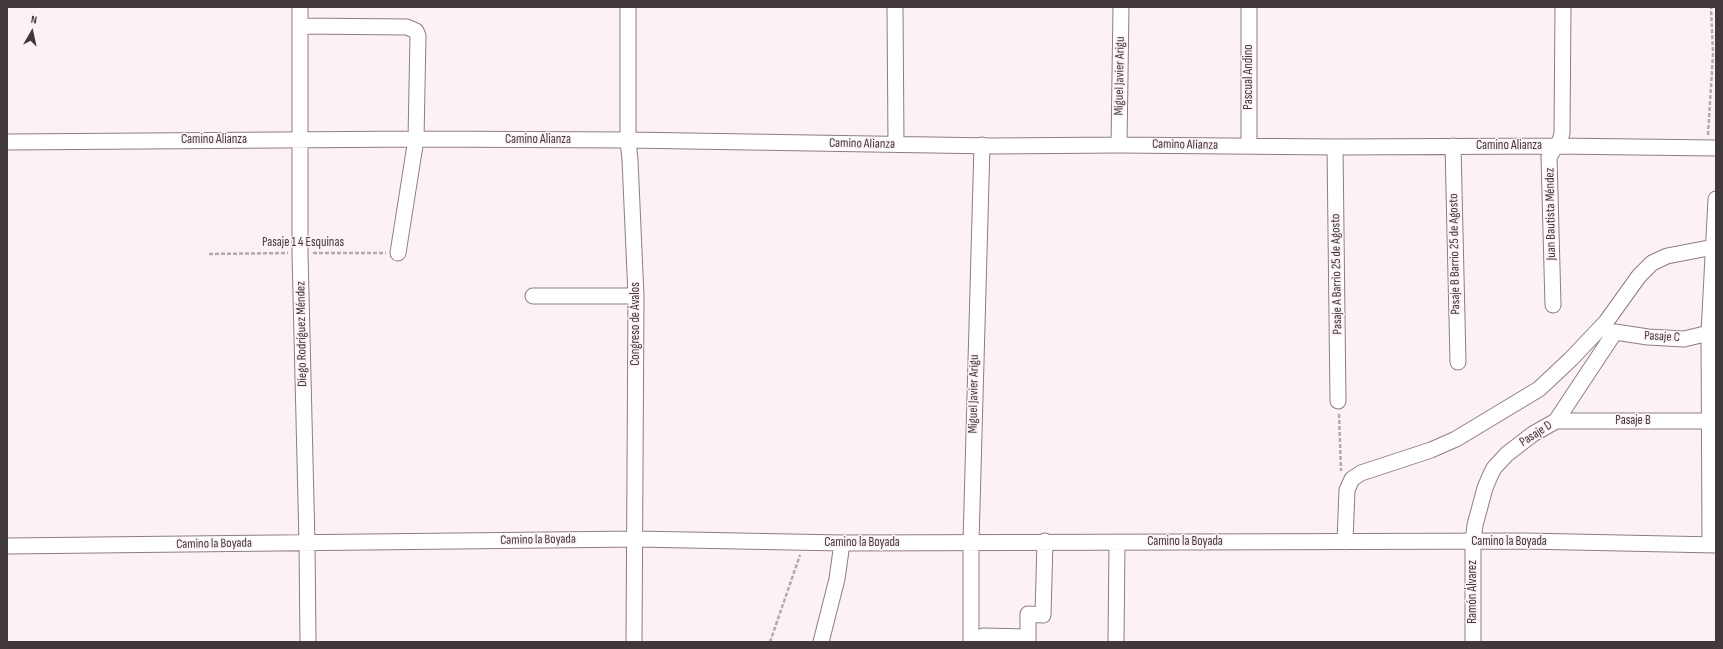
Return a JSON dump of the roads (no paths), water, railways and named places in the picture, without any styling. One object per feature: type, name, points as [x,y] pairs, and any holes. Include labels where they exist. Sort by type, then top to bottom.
[{"type":"street","name":"Diego Rodríguez Méndez","points":[[300,7],[300,253],[308,642]]},
{"type":"street","name":"Congreso de Ávalos","points":[[628,7],[628,140],[636,296],[636,539],[634,642]]},
{"type":"street","points":[[895,7],[896,144]]},
{"type":"street","name":"Miguel Javier Arigu","points":[[1120,145],[1121,7]]},
{"type":"street","name":"Pascual Andino","points":[[1249,7],[1249,146]]},
{"type":"street","name":"Juan Bautista Méndez","points":[[1553,305],[1549,157],[1560,141],[1562,133],[1563,7]]},
{"type":"street","points":[[301,26],[407,28],[416,31],[418,36],[416,139],[398,252]]},
{"type":"street","name":"Camino Alianza","points":[[7,142],[416,139],[628,140],[982,145],[1335,147],[1556,146],[1712,148]]},
{"type":"street","name":"Miguel Javier Arigu","points":[[977,639],[971,542],[982,145]]},
{"type":"street","name":"Pasaje B Barrio 25 de Agosto","points":[[1453,146],[1458,362]]},
{"type":"street","name":"Pasaje A Barrio 25 de Agosto","points":[[1335,147],[1338,401]]},
{"type":"street","points":[[1713,545],[1709,421],[1709,333],[1716,199]]},
{"type":"street","points":[[1345,542],[1347,490],[1352,479],[1361,473],[1431,450],[1456,439],[1539,389],[1571,359],[1610,327],[1639,276],[1652,263],[1667,256],[1714,247]]},
{"type":"street","points":[[533,296],[636,296]]},
{"type":"street","name":"Pasaje C","points":[[1610,327],[1648,337],[1684,339],[1709,333]]},
{"type":"street","name":"Pasaje D","points":[[1473,542],[1475,525],[1485,488],[1494,468],[1532,434],[1556,421],[1610,327]]},
{"type":"street","name":"Pasaje B","points":[[1556,421],[1709,421]]},
{"type":"street","name":"Camino la Boyada","points":[[7,546],[636,539],[842,543],[1045,541],[1533,541],[1713,545]]},
{"type":"street","points":[[977,639],[1028,639],[1028,614],[1043,615],[1045,541]]},
{"type":"street","points":[[1116,642],[1117,542]]},
{"type":"street","name":"Ramón Álvarez","points":[[1473,542],[1473,642]]},
{"type":"street","points":[[820,642],[837,579],[842,543]]}]
